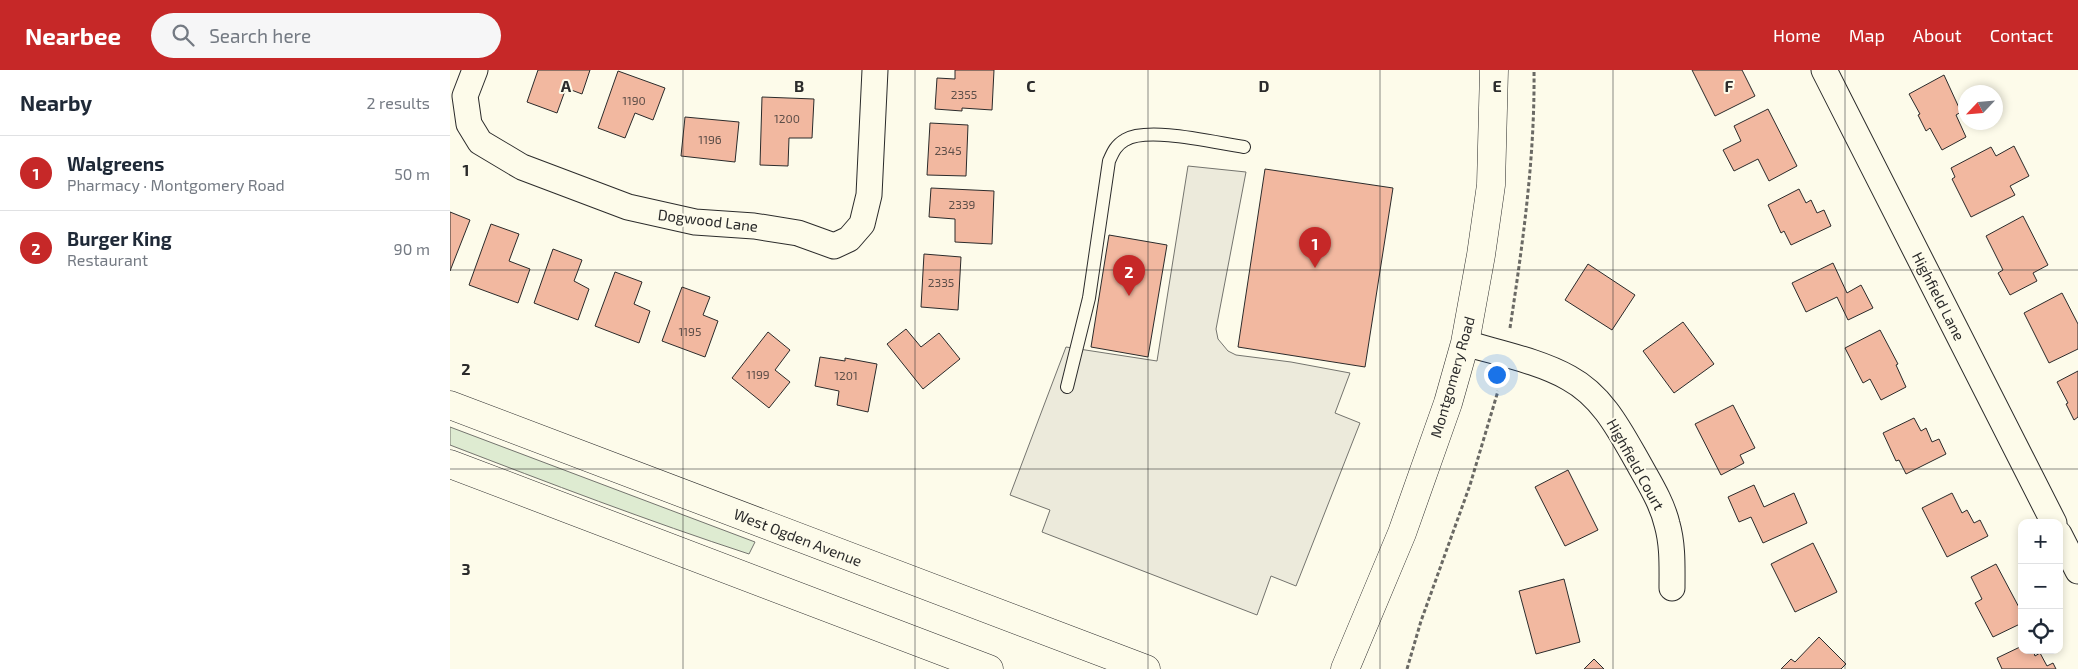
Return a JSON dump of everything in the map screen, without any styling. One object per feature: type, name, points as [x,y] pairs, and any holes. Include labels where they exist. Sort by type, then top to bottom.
[{"type":"main road","name":"Montgomery Road","points":[[1345,669],[1402,532],[1448,403],[1465,343],[1481,255],[1491,184],[1494,70]]},
{"type":"main road","name":"West Ogden Avenue","points":[[450,405],[1146,669]]},
{"type":"main road","points":[[450,464],[989,669]]},
{"type":"street","name":"Dogwood Lane","points":[[475,70],[465,96],[469,124],[480,142],[522,167],[628,207],[695,222],[754,226],[798,233],[834,246],[850,239],[862,224],[869,195],[875,70]]},
{"type":"street","name":"Highfield Lane","points":[[1824,70],[2052,519]]},
{"type":"street","name":"Highfield Court","points":[[1465,343],[1533,363],[1569,378],[1594,396],[1613,418],[1657,497],[1667,524],[1672,554],[1672,588]]},
{"type":"street","points":[[2063,542],[2078,571]]},
{"type":"lane","points":[[1067,387],[1083,326],[1109,161],[1116,147],[1126,139],[1140,134],[1163,134],[1244,147]]},
{"type":"path","points":[[1509,334],[1527,212],[1534,114],[1534,70]]},
{"type":"path","points":[[1407,669],[1421,621],[1470,485],[1498,391]]},
{"type":"green space","points":[[450,427],[755,542],[749,554],[561,487],[450,445]]},
{"type":"shaded area","points":[[1188,166],[1246,172],[1216,329],[1218,339],[1228,351],[1236,355],[1291,362],[1350,373],[1335,413],[1360,423],[1296,586],[1271,576],[1257,615],[1042,532],[1050,510],[1010,495],[1066,347],[1157,361]]},
{"type":"building","points":[[538,70],[590,70],[582,94],[566,88],[557,113],[527,102]]},
{"type":"building","points":[[955,70],[994,70],[992,110],[962,108],[962,111],[935,109],[937,78],[955,79]]},
{"type":"building","points":[[1692,70],[1742,70],[1755,96],[1715,116]]},
{"type":"building","points":[[618,71],[665,88],[653,120],[635,113],[625,138],[598,128]]},
{"type":"building","points":[[1944,75],[1958,105],[1958,114],[1956,115],[1958,130],[1963,130],[1966,137],[1942,150],[1930,128],[1926,131],[1918,115],[1920,114],[1909,94]]},
{"type":"building","points":[[762,97],[814,99],[812,138],[789,138],[788,166],[760,165]]},
{"type":"building","points":[[1768,109],[1797,166],[1769,181],[1758,159],[1734,171],[1723,150],[1741,141],[1734,126]]},
{"type":"building","points":[[685,117],[739,122],[735,162],[681,156]]},
{"type":"building","points":[[930,123],[968,125],[966,176],[927,175]]},
{"type":"building","points":[[2014,146],[2029,176],[2010,186],[2015,195],[1971,217],[1952,179],[1955,177],[1951,168],[1991,147],[1996,156]]},
{"type":"building","points":[[1265,169],[1393,188],[1365,367],[1238,347]]},
{"type":"building","points":[[931,188],[994,191],[992,244],[955,242],[955,219],[929,217]]},
{"type":"building","points":[[1799,189],[1806,203],[1811,200],[1817,213],[1824,210],[1831,226],[1791,245],[1784,231],[1781,233],[1768,205]]},
{"type":"building","points":[[450,212],[470,220],[450,271]]},
{"type":"building","points":[[2023,216],[2048,265],[2033,273],[2037,281],[2010,295],[1998,273],[2003,270],[1986,236]]},
{"type":"building","points":[[491,224],[519,234],[509,261],[530,269],[518,303],[469,285]]},
{"type":"building","points":[[1109,235],[1167,245],[1148,357],[1091,347]]},
{"type":"building","points":[[553,249],[582,260],[574,281],[589,289],[578,320],[534,303]]},
{"type":"building","points":[[924,254],[961,257],[958,310],[921,307]]},
{"type":"building","points":[[1833,263],[1847,293],[1861,285],[1873,308],[1848,320],[1837,297],[1806,312],[1792,283]]},
{"type":"building","points":[[1588,264],[1635,295],[1612,330],[1565,300]]},
{"type":"building","points":[[615,272],[642,282],[634,304],[650,311],[639,343],[595,326]]},
{"type":"building","points":[[682,287],[710,297],[703,315],[718,321],[705,357],[662,341]]},
{"type":"building","points":[[2062,293],[2078,324],[2078,349],[2049,363],[2024,313]]},
{"type":"building","points":[[1683,322],[1714,364],[1674,393],[1643,351]]},
{"type":"building","points":[[906,329],[921,347],[939,333],[960,359],[923,389],[887,344]]},
{"type":"building","points":[[1880,330],[1898,364],[1896,365],[1906,387],[1881,400],[1870,379],[1863,383],[1845,348]]},
{"type":"building","points":[[768,332],[790,350],[775,370],[790,382],[769,408],[732,378]]},
{"type":"building","points":[[820,357],[845,361],[845,358],[877,364],[868,412],[837,405],[839,391],[815,386]]},
{"type":"building","points":[[2078,371],[2078,417],[2074,420],[2057,382]]},
{"type":"building","points":[[1733,405],[1755,448],[1740,455],[1744,463],[1721,475],[1695,424]]},
{"type":"building","points":[[1914,418],[1921,431],[1926,428],[1932,442],[1939,439],[1946,454],[1906,474],[1899,460],[1896,461],[1883,433]]},
{"type":"building","points":[[1568,470],[1598,530],[1565,546],[1535,487]]},
{"type":"building","points":[[1754,485],[1764,507],[1794,493],[1807,523],[1763,543],[1751,517],[1739,522],[1728,497]]},
{"type":"building","points":[[1952,493],[1962,513],[1967,510],[1974,523],[1980,520],[1988,536],[1947,557],[1922,508]]},
{"type":"building","points":[[1813,543],[1837,592],[1795,612],[1771,564]]},
{"type":"building","points":[[1996,564],[2018,605],[2018,625],[1993,637],[1975,603],[1982,599],[1971,577]]},
{"type":"building","points":[[1564,579],[1580,642],[1536,654],[1519,591]]},
{"type":"building","points":[[1819,637],[1846,664],[1841,669],[1781,669],[1791,659],[1795,662]]},
{"type":"building","points":[[2018,648],[2018,654],[2034,654],[2035,656],[2041,654],[2047,666],[2053,663],[2056,669],[2002,669],[1997,658]]},
{"type":"building","points":[[1594,659],[1604,669],[1584,669]]},
{"type":"place","name":"Walgreens","points":[[1315,268]]},
{"type":"place","name":"Burger King","points":[[1129,296]]}]
